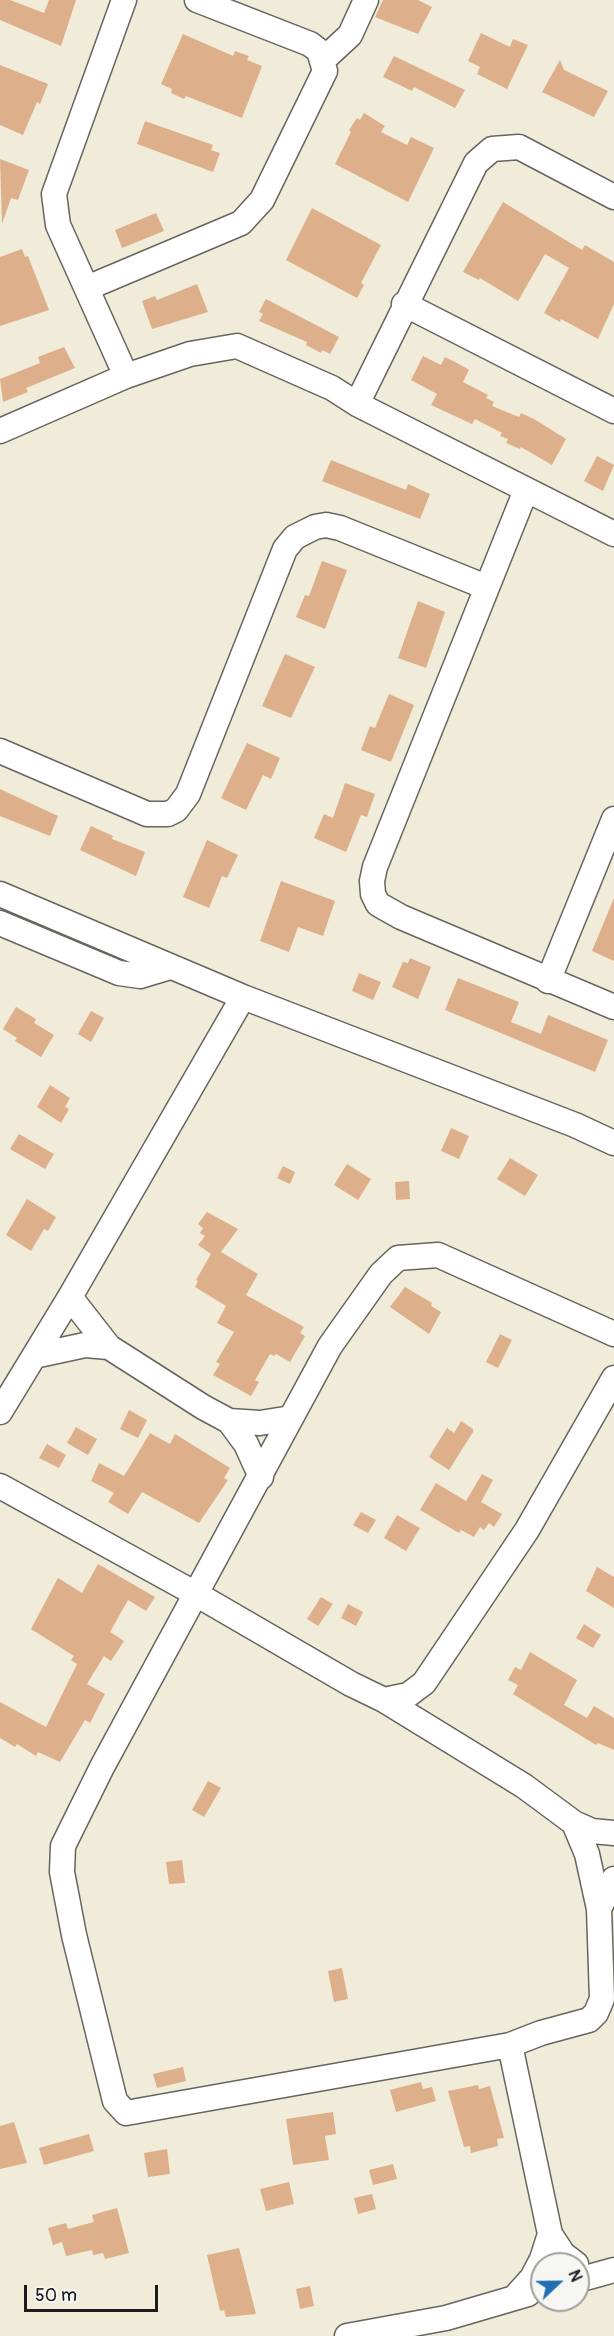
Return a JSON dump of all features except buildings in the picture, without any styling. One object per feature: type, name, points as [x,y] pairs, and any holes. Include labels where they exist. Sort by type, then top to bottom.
[{"type":"street","points":[[124,0],[54,194],[58,225],[126,376]]},
{"type":"street","points":[[87,288],[241,223],[262,200],[320,85],[325,71],[323,60],[310,44],[196,0]]},
{"type":"street","points":[[323,60],[350,35],[366,0]]},
{"type":"street","points":[[357,404],[404,304],[476,163],[492,149],[519,147],[614,197]]},
{"type":"street","points":[[404,304],[614,411]]},
{"type":"street","points":[[0,431],[126,376],[190,354],[237,346],[332,388],[357,404],[614,534]]},
{"type":"street","points":[[526,490],[375,867],[372,882],[373,894],[378,904],[388,910],[548,981],[614,1007]]},
{"type":"street","points":[[0,751],[147,814],[168,814],[177,810],[188,794],[285,549],[295,537],[306,530],[326,525],[340,528],[486,587]]},
{"type":"street","points":[[548,981],[614,819]]},
{"type":"street","points":[[0,894],[243,998],[565,1121],[614,1143]]},
{"type":"street","points":[[31,907],[9,927],[119,973],[140,976],[170,967]]},
{"type":"street","points":[[0,1412],[70,1297],[243,998]]},
{"type":"street","points":[[574,1823],[587,1854],[599,1909],[602,1999],[596,2013],[589,2020],[541,2033],[510,2045],[126,2114],[115,2101],[67,1903],[62,1872],[63,1846],[102,1767],[330,1346],[381,1274],[398,1258],[438,1255],[614,1334]]},
{"type":"street","points":[[70,1297],[109,1347],[171,1388],[230,1421],[260,1423],[291,1418]]},
{"type":"street","points":[[34,1356],[85,1345],[109,1347]]},
{"type":"street","points":[[384,1700],[408,1695],[423,1683],[527,1530],[614,1378]]},
{"type":"street","points":[[230,1421],[246,1444],[261,1477]]},
{"type":"street","points":[[0,1486],[196,1594],[351,1684],[384,1700],[429,1730],[524,1786],[574,1823],[592,1830],[614,1833]]},
{"type":"street","points":[[423,1683],[429,1730]]},
{"type":"street","points":[[599,1909],[614,1879]]},
{"type":"street","points":[[510,2045],[550,2234],[562,2252]]},
{"type":"street","points":[[514,2298],[531,2278],[542,2259],[550,2234]]},
{"type":"street","points":[[347,2336],[446,2318],[530,2293]]}]
